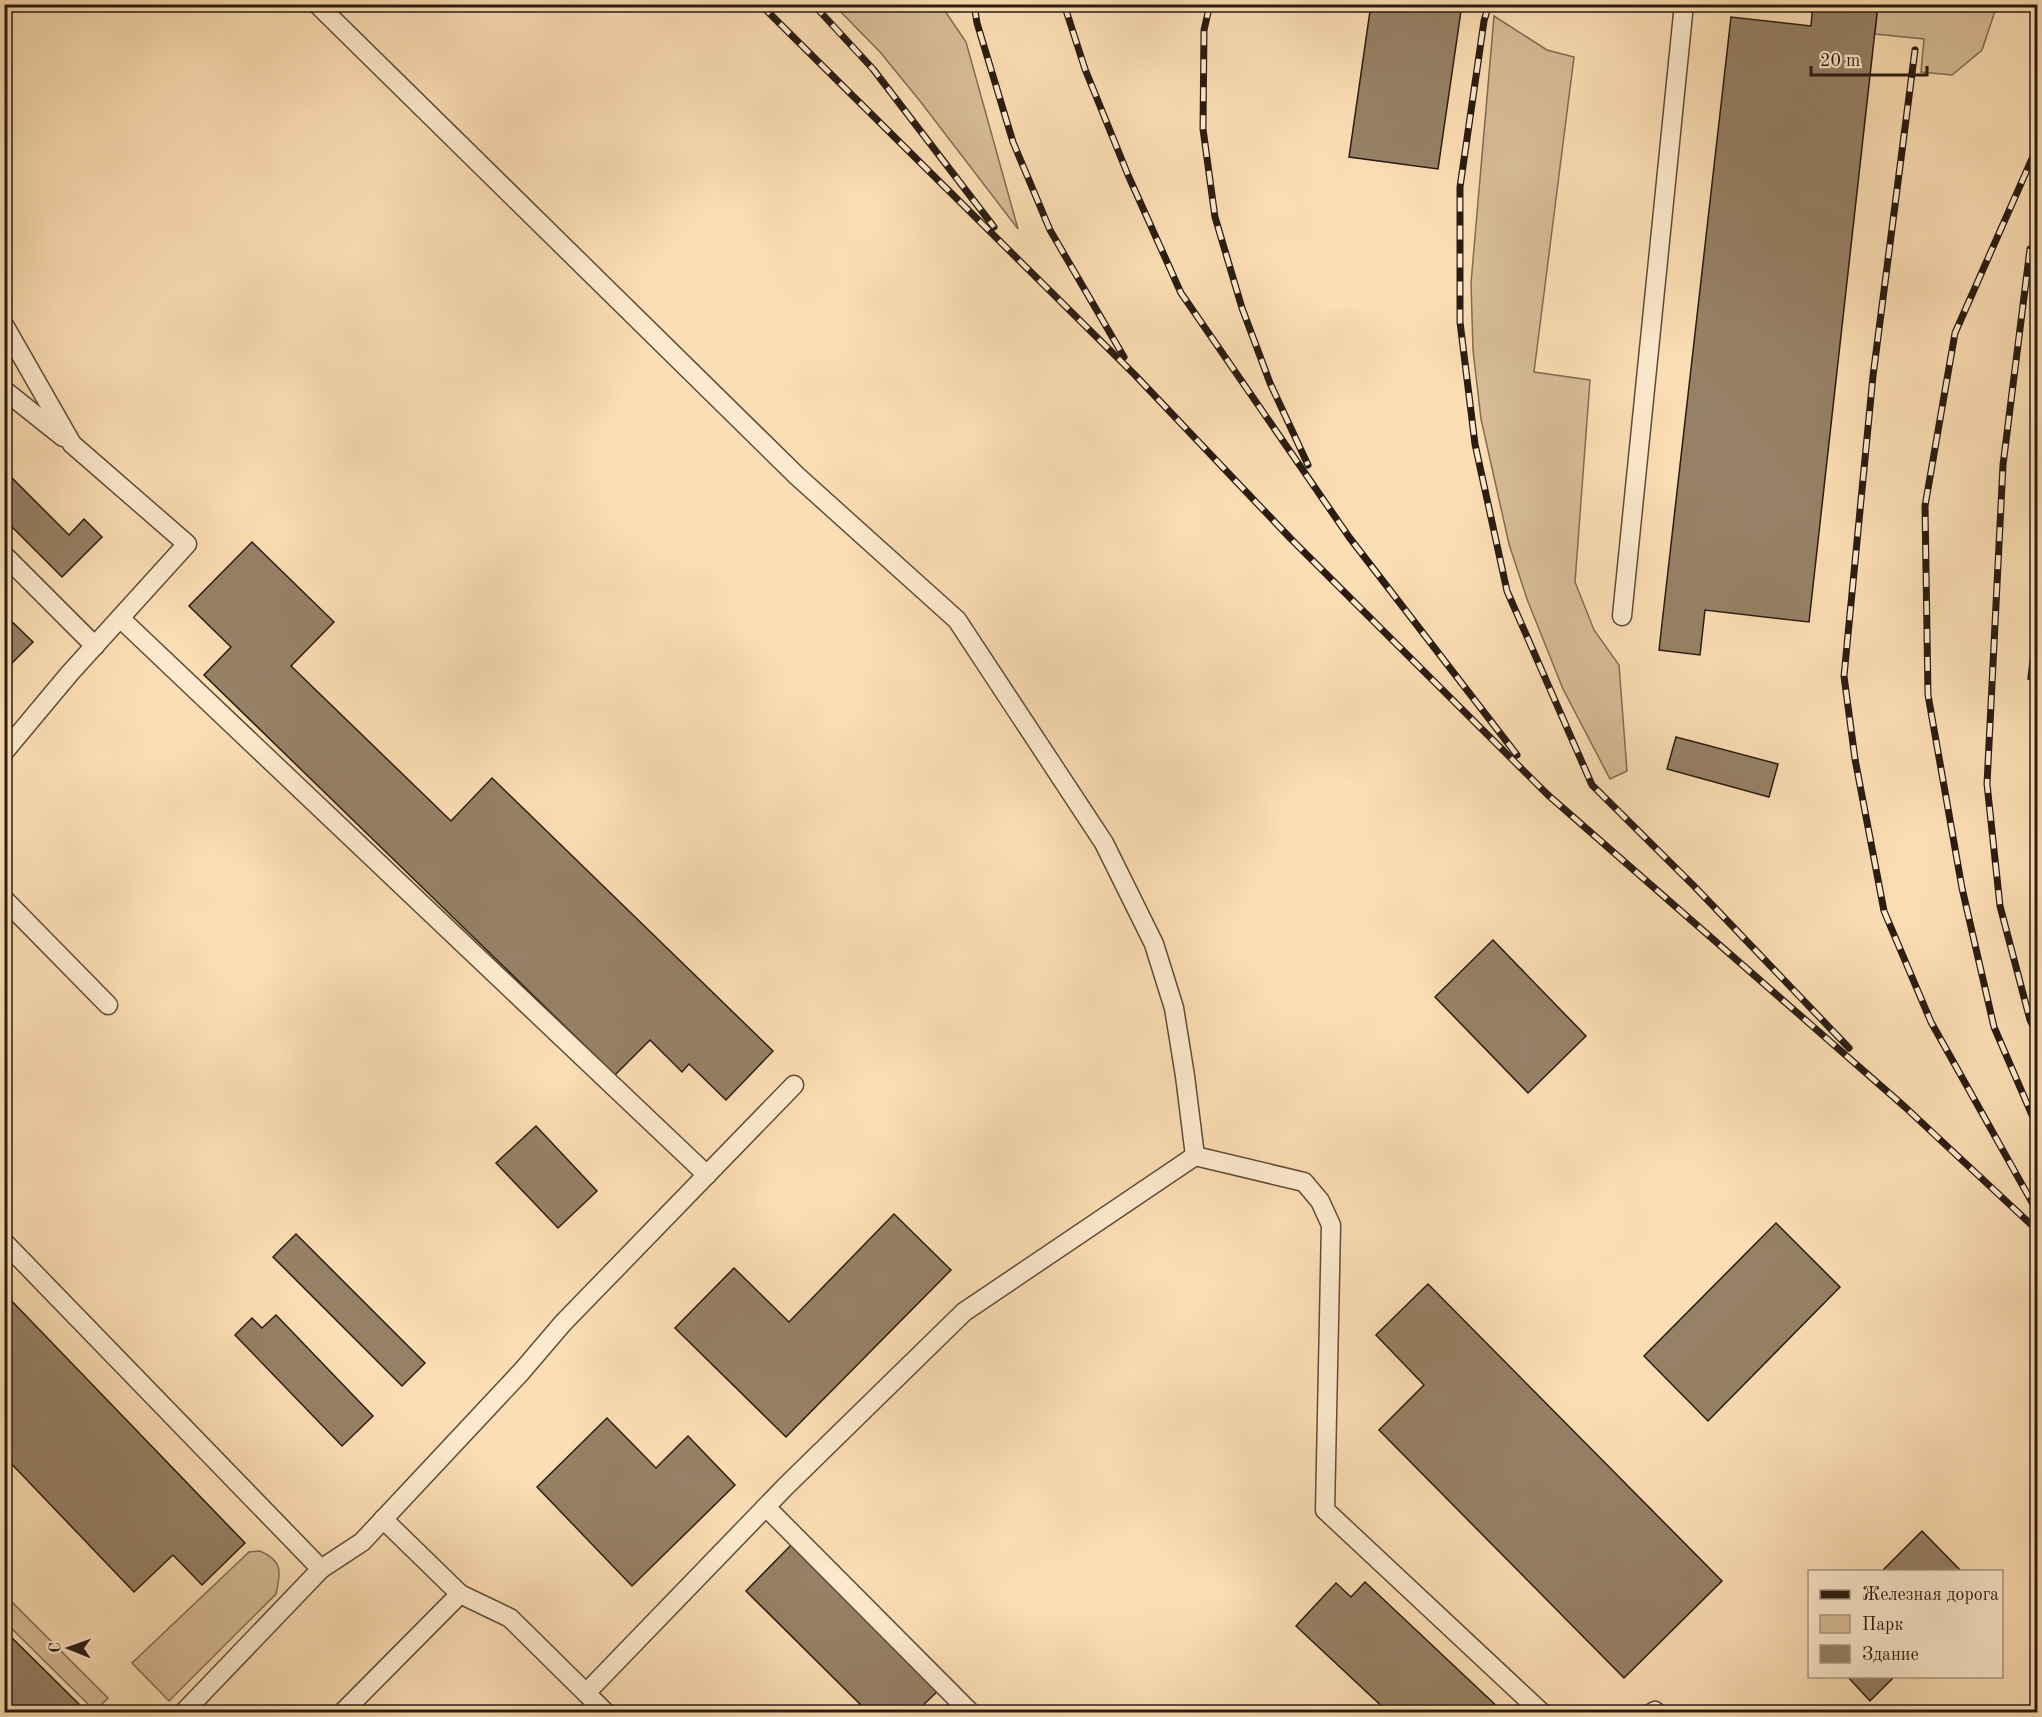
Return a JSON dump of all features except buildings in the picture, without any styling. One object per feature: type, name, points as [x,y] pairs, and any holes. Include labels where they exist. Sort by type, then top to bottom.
[{"type":"lane","points":[[317,4],[797,476],[957,620],[1104,843],[1154,944],[1174,1008],[1195,1156]]},
{"type":"lane","points":[[1622,616],[1684,4]]},
{"type":"lane","points":[[4,325],[72,444]]},
{"type":"lane","points":[[4,390],[72,444],[187,544],[4,752]]},
{"type":"lane","points":[[4,555],[95,646]]},
{"type":"lane","points":[[120,618],[707,1174]]},
{"type":"lane","points":[[4,899],[108,1005]]},
{"type":"lane","points":[[183,1713],[321,1569],[362,1542],[522,1371],[563,1323],[794,1085]]},
{"type":"lane","points":[[586,1692],[766,1507],[964,1312],[1195,1156],[1304,1182],[1320,1201],[1330,1225],[1325,1510],[1541,1713]]},
{"type":"lane","points":[[4,1242],[321,1569]]},
{"type":"lane","points":[[766,1507],[970,1713]]},
{"type":"lane","points":[[383,1519],[460,1594],[510,1618],[605,1713]]},
{"type":"lane","points":[[343,1713],[460,1594]]},
{"type":"green space","points":[[1878,4],[1997,5],[1982,50],[1952,75],[1921,72],[1924,39],[1875,34]]},
{"type":"green space","points":[[834,5],[941,5],[966,42],[1018,229],[880,52]]},
{"type":"green space","points":[[1494,16],[1547,50],[1574,57],[1534,372],[1590,380],[1575,582],[1594,630],[1619,665],[1627,771],[1610,779],[1563,689],[1527,599],[1509,544],[1481,419],[1473,350],[1471,283]]},
{"type":"green space","points":[[260,1551],[273,1559],[278,1568],[279,1579],[276,1594],[169,1701],[132,1663],[249,1552]]},
{"type":"green space","points":[[5,1595],[108,1698],[95,1711],[5,1622]]},
{"type":"railway","points":[[760,4],[1135,375],[1291,539],[1548,795],[1905,1107],[2038,1231]]},
{"type":"railway","points":[[813,4],[873,69],[994,227]]},
{"type":"railway","points":[[974,4],[977,23],[1013,142],[1050,230],[1124,357]]},
{"type":"railway","points":[[1064,4],[1085,69],[1128,175],[1181,293],[1349,537],[1517,755]]},
{"type":"railway","points":[[1210,4],[1204,30],[1203,129],[1215,217],[1242,308],[1270,383],[1308,465]]},
{"type":"railway","points":[[1489,4],[1484,21],[1460,187],[1460,322],[1475,444],[1507,591],[1592,785],[1694,886],[1849,1048]]},
{"type":"railway","points":[[1915,50],[1873,376],[1844,676],[1855,759],[1884,911],[1931,1022],[2038,1213]]},
{"type":"railway","points":[[2038,145],[1955,333],[1925,506],[1928,695],[1962,888],[1994,1027],[2038,1129]]},
{"type":"railway","points":[[2030,249],[2003,465],[1987,784],[2000,906],[2030,1020],[2038,1036]]}]
